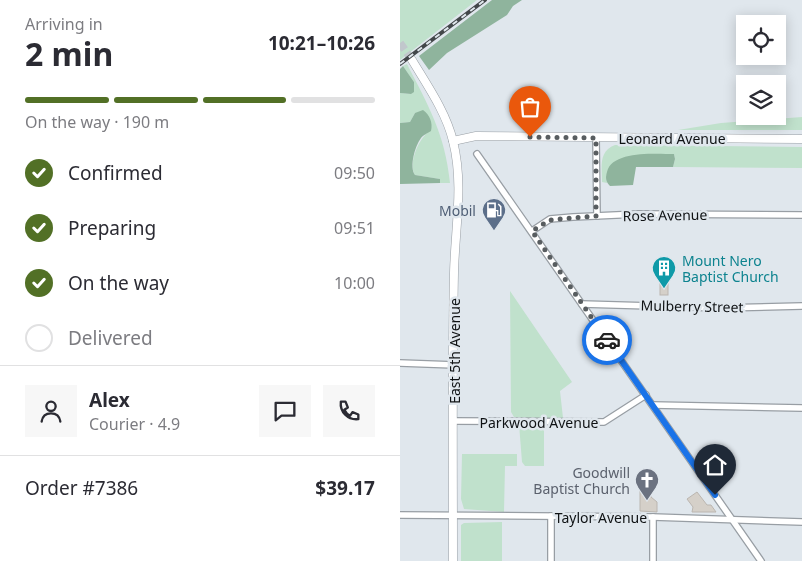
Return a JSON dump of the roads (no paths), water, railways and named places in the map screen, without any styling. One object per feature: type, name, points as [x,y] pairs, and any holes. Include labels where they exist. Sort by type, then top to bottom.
[{"type":"main road","points":[[412,60],[442,112],[453,141]]},
{"type":"main road","name":"Leonard Avenue","points":[[453,141],[476,136],[802,139]]},
{"type":"main road","name":"East 5th Avenue","points":[[453,141],[459,178],[460,202],[454,272],[453,561]]},
{"type":"street","points":[[596,138],[596,216]]},
{"type":"street","points":[[477,154],[761,561]]},
{"type":"street","name":"Rose Avenue","points":[[532,231],[550,220],[596,216],[638,214],[802,215]]},
{"type":"street","name":"Mulberry Street","points":[[582,304],[720,308],[802,306]]},
{"type":"street","points":[[400,363],[454,364]]},
{"type":"street","name":"Parkwood Avenue","points":[[454,421],[604,422],[646,395]]},
{"type":"street","points":[[653,405],[802,408]]},
{"type":"street","name":"Taylor Avenue","points":[[400,515],[653,517],[802,522]]},
{"type":"street","points":[[551,516],[551,561]]},
{"type":"street","points":[[653,517],[653,561]]},
{"type":"tunnel","points":[[400,43],[412,60]]},
{"type":"railway","points":[[400,64],[485,0]]},
{"type":"place","name":"Mobil","points":[[494,231]]},
{"type":"place","name":"Mount Nero Baptist Church","points":[[664,289]]},
{"type":"place","name":"Goodwill Baptist Church","points":[[647,501]]}]
